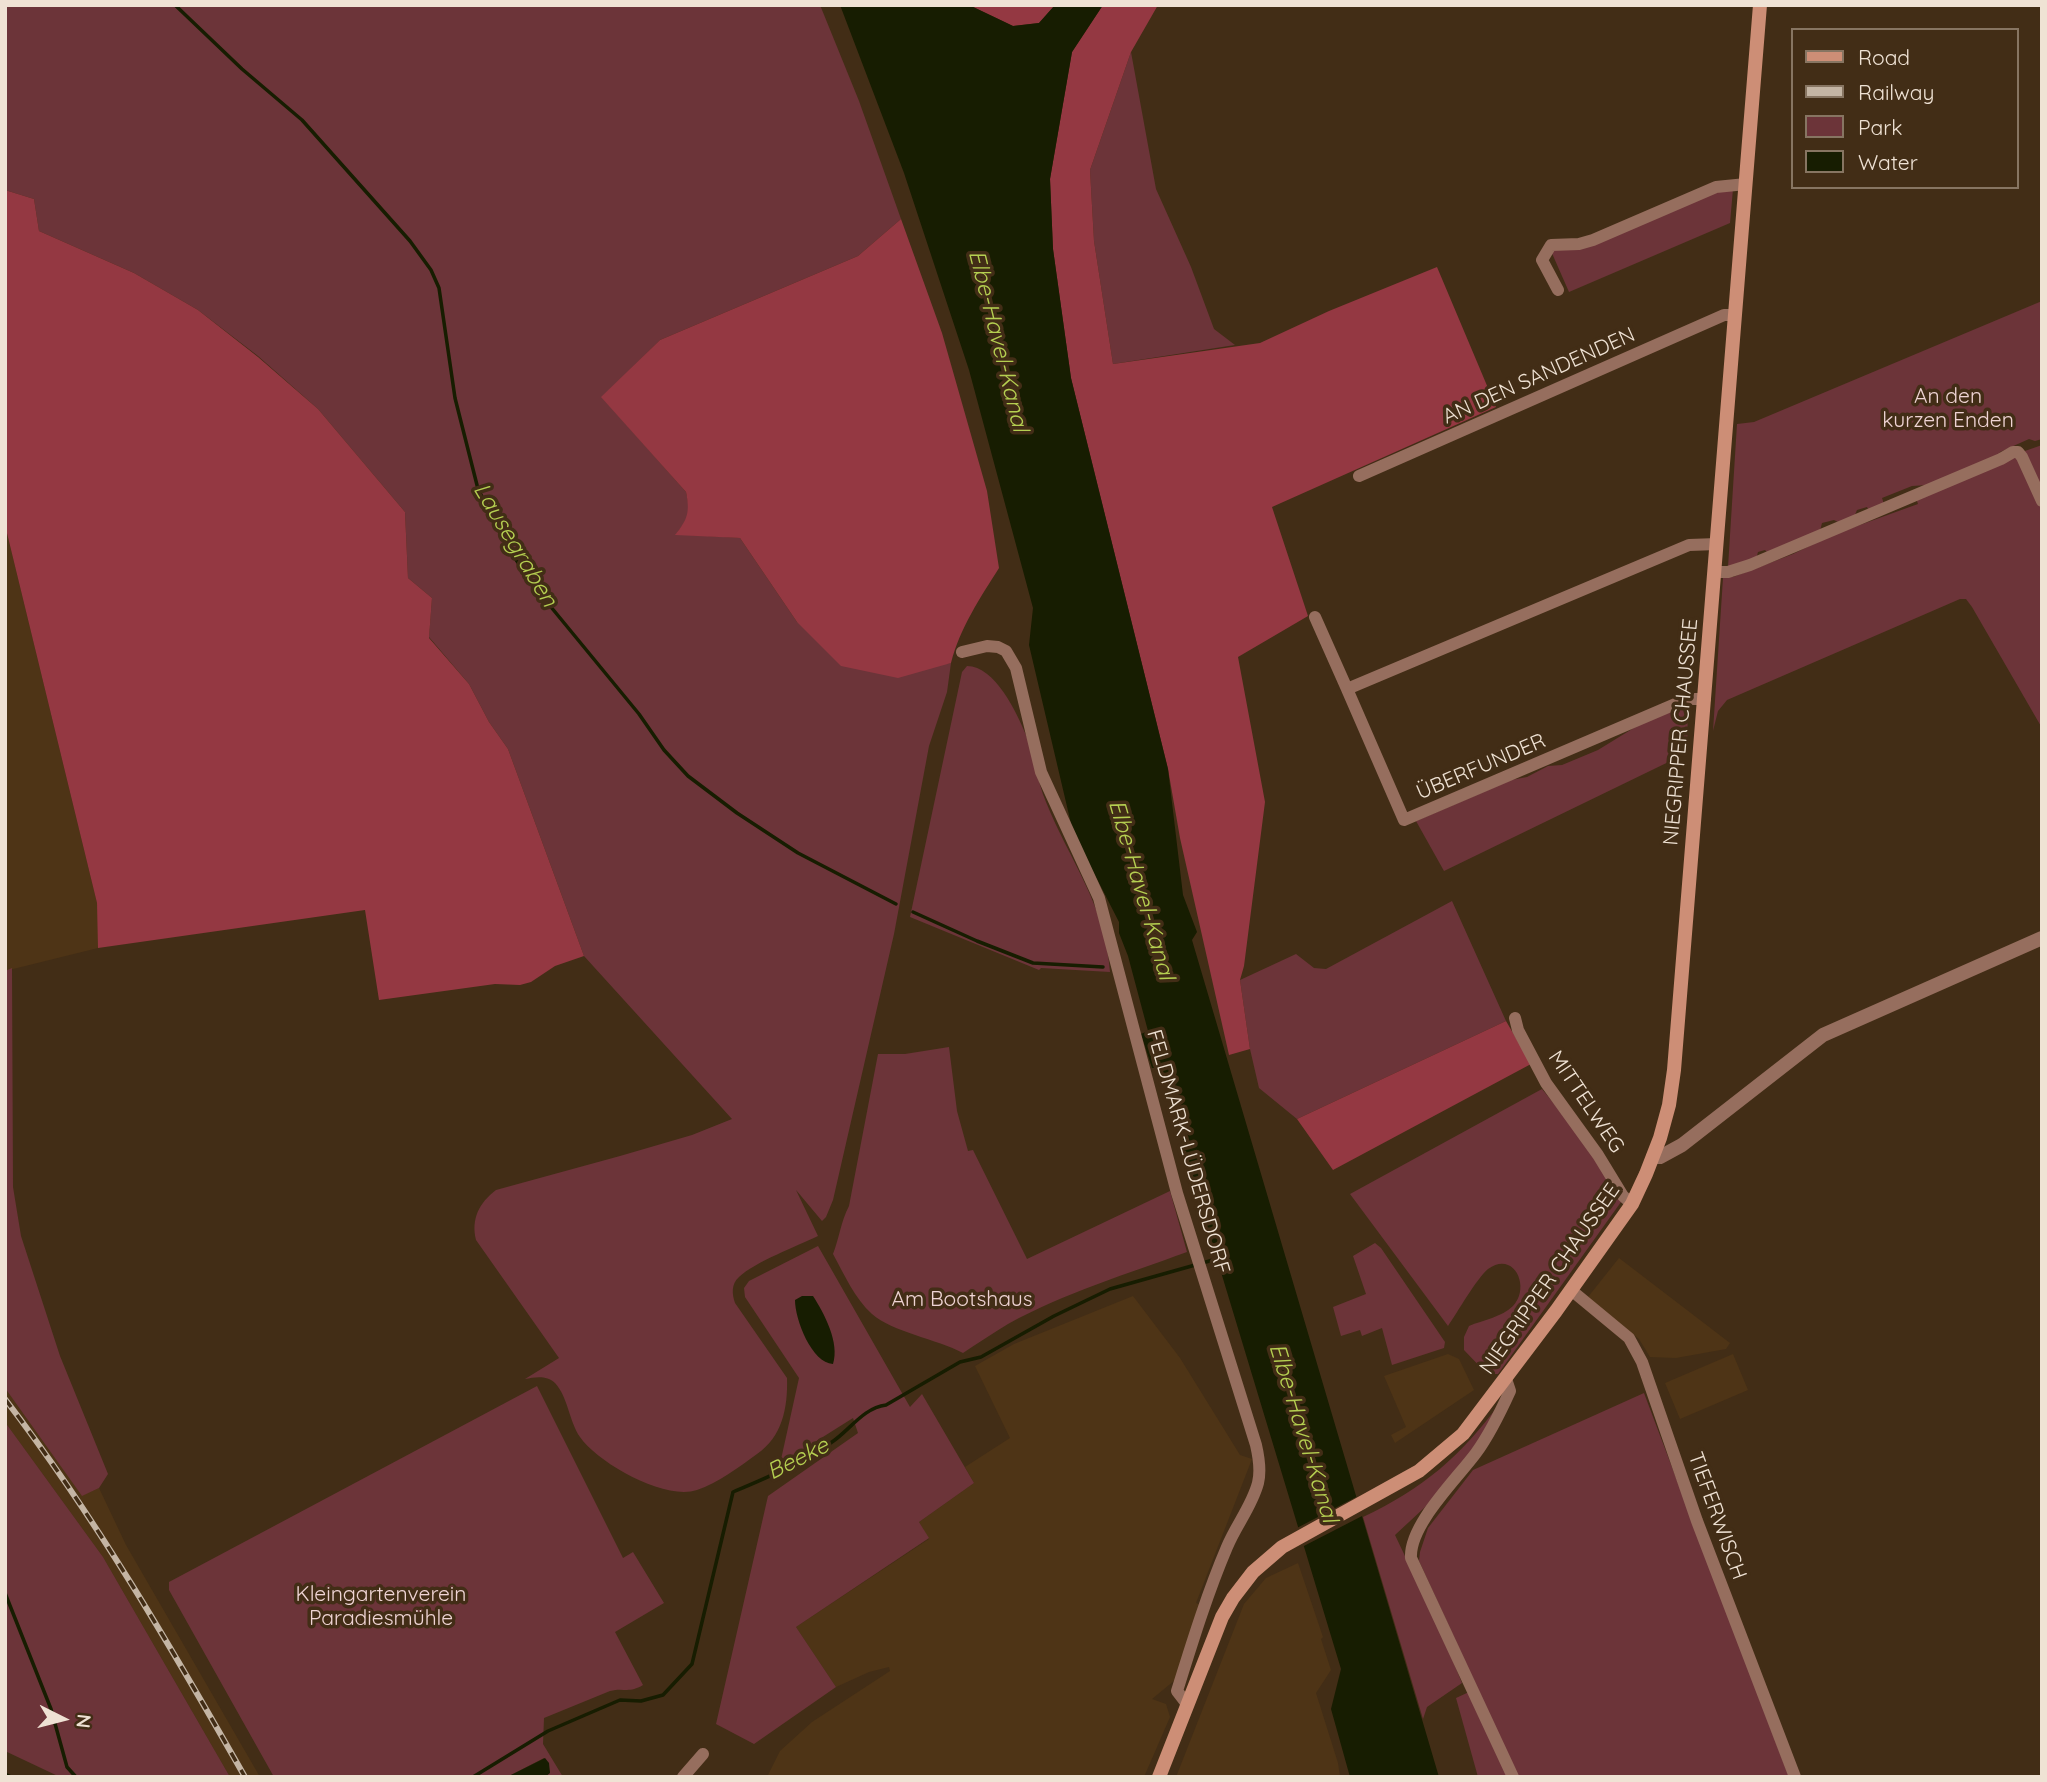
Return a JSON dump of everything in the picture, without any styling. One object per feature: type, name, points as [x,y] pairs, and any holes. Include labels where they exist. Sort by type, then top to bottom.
[{"type":"main road","name":"NIEGRIPPER CHAUSSEE","points":[[1159,1777],[1222,1617],[1242,1584],[1264,1561],[1291,1542],[1410,1477],[1441,1455],[1462,1434],[1506,1379],[1632,1204],[1653,1157],[1669,1105],[1674,1070],[1760,5]]},
{"type":"street","points":[[1558,290],[1542,260],[1551,245],[1579,244],[1593,240],[1716,187],[1734,183],[1746,184]]},
{"type":"street","name":"AN DEN SANDENDEN","points":[[1359,476],[1724,315],[1735,315]]},
{"type":"street","points":[[1714,572],[1728,572],[1750,565],[2012,452],[2018,452],[2022,457],[2042,501]]},
{"type":"street","points":[[1348,689],[1689,545],[1717,544]]},
{"type":"street","name":"ÜBERFUNDER","points":[[1315,617],[1404,820],[1680,702],[1705,699]]},
{"type":"street","name":"FELDMARK-LÜDERSDORF","points":[[962,652],[987,646],[998,647],[1006,651],[1016,668],[1041,772],[1099,898],[1177,1193],[1256,1445],[1259,1473],[1248,1508],[1231,1536],[1220,1563],[1177,1691],[1187,1704]]},
{"type":"street","points":[[1653,1157],[1660,1157],[1682,1145],[1823,1035],[2042,938]]},
{"type":"street","name":"MITTELWEG","points":[[1515,1018],[1518,1030],[1546,1083],[1598,1155],[1623,1196],[1632,1204]]},
{"type":"street","name":"TIEFERWISCH","points":[[1571,1290],[1629,1338],[1642,1362],[1712,1560],[1795,1777]]},
{"type":"street","points":[[1506,1379],[1510,1391],[1492,1428],[1476,1453],[1421,1522],[1410,1552],[1513,1777]]},
{"type":"street","points":[[683,1777],[703,1754]]},
{"type":"shaded area","points":[[969,5],[1055,5],[1039,23],[1013,26]]},
{"type":"shaded area","points":[[1103,5],[1158,5],[1131,52],[1090,170],[1094,241],[1113,364],[1260,343],[1329,311],[1437,267],[1496,407],[1272,507],[1308,616],[1238,657],[1265,802],[1240,980],[1250,1049],[1229,1055],[1180,838],[1168,769],[1071,378],[1053,249],[1050,179],[1072,52]]},
{"type":"shaded area","points":[[5,190],[34,199],[39,231],[134,273],[198,310],[258,357],[318,409],[405,512],[408,578],[432,598],[429,638],[469,684],[489,722],[508,749],[584,956],[555,966],[531,982],[520,985],[495,984],[379,1000],[365,910],[98,948],[97,903],[5,525]]},
{"type":"shaded area","points":[[901,219],[942,333],[987,491],[999,568],[965,625],[951,663],[898,678],[841,666],[797,622],[740,538],[675,535],[687,515],[686,492],[601,397],[660,340],[858,256]]},
{"type":"shaded area","points":[[5,525],[99,920],[98,948],[5,971]]},
{"type":"shaded area","points":[[1506,1021],[1531,1064],[1333,1170],[1297,1119]]},
{"type":"shaded area","points":[[1619,1258],[1730,1343],[1726,1349],[1676,1358],[1650,1357],[1639,1339],[1588,1297]]},
{"type":"shaded area","points":[[1133,1296],[1180,1358],[1240,1455],[1252,1459],[1196,1603],[1201,1605],[1175,1680],[1152,1699],[1166,1704],[1170,1717],[1144,1777],[767,1777],[780,1751],[812,1722],[890,1671],[889,1667],[869,1672],[836,1687],[796,1627],[929,1539],[919,1522],[974,1483],[965,1467],[1010,1438],[975,1366],[1014,1344]]},
{"type":"shaded area","points":[[1448,1354],[1459,1359],[1474,1390],[1395,1443],[1391,1435],[1406,1427],[1384,1376]]},
{"type":"shaded area","points":[[1733,1354],[1748,1390],[1680,1419],[1665,1383]]},
{"type":"shaded area","points":[[5,1388],[82,1495],[99,1488],[126,1545],[260,1777],[230,1777],[103,1557],[5,1422]]},
{"type":"shaded area","points":[[1298,1563],[1331,1670],[1316,1693],[1340,1777],[1176,1777],[1244,1604],[1266,1578]]},
{"type":"green space","points":[[5,5],[820,5],[859,101],[901,219],[858,256],[660,340],[602,397],[686,492],[688,515],[676,534],[740,538],[797,622],[943,664],[951,663],[947,692],[929,746],[894,934],[833,1200],[822,1221],[796,1190],[818,1236],[746,1271],[733,1286],[735,1303],[787,1378],[785,1411],[778,1430],[766,1447],[705,1487],[684,1492],[668,1490],[616,1468],[601,1458],[580,1437],[563,1395],[552,1380],[537,1377],[525,1379],[559,1358],[476,1240],[475,1225],[481,1206],[496,1190],[692,1135],[732,1119],[584,956],[508,749],[489,722],[469,684],[429,637],[432,598],[408,578],[405,512],[318,409],[258,356],[198,310],[134,273],[39,231],[34,199],[5,190]]},
{"type":"green space","points":[[1131,52],[1156,189],[1191,267],[1214,329],[1235,345],[1113,364],[1094,241],[1090,170]]},
{"type":"green space","points":[[1733,189],[1730,223],[1569,292],[1551,251],[1697,197]]},
{"type":"green space","name":"An den kurzen Enden","points":[[2042,301],[2042,439],[2029,439],[2000,452],[1998,457],[1928,485],[1912,486],[1882,498],[1884,504],[1869,511],[1867,507],[1857,510],[1854,517],[1822,523],[1820,531],[1768,553],[1765,550],[1758,552],[1756,559],[1728,567],[1737,424],[1754,422]]},
{"type":"green space","name":"An den kurzen Enden","points":[[2042,445],[2042,494],[2022,452]]},
{"type":"green space","name":"An den kurzen Enden","points":[[2011,456],[2020,460],[2042,508],[2042,728],[1972,607],[1966,599],[1960,599],[1727,700],[1718,711],[1713,731],[1723,578],[1733,577],[1793,554],[1832,535],[1918,504],[1916,498]]},
{"type":"green space","points":[[967,666],[977,668],[996,682],[1022,726],[1046,802],[1094,904],[1107,947],[1110,972],[1039,970],[910,917],[962,672]]},
{"type":"green space","points":[[1688,704],[1687,753],[1444,871],[1416,821],[1511,780],[1527,777],[1548,766],[1562,765],[1598,750],[1637,726]]},
{"type":"green space","points":[[1452,901],[1506,1021],[1297,1119],[1259,1088],[1250,1049],[1240,980],[1296,954],[1314,968],[1326,969]]},
{"type":"green space","points":[[12,968],[13,1187],[21,1236],[60,1356],[108,1474],[99,1488],[82,1496],[5,1388],[5,971]]},
{"type":"green space","name":"Am Bootshaus","points":[[949,1047],[957,1111],[968,1151],[973,1150],[1027,1259],[1170,1191],[1187,1252],[1051,1303],[1008,1324],[963,1353],[891,1326],[872,1314],[855,1294],[833,1254],[849,1206],[878,1054],[905,1054]]},
{"type":"green space","points":[[1542,1089],[1582,1138],[1621,1202],[1498,1374],[1487,1374],[1464,1350],[1464,1337],[1469,1326],[1498,1316],[1513,1306],[1520,1290],[1517,1273],[1505,1264],[1497,1264],[1488,1269],[1448,1326],[1350,1194]]},
{"type":"green space","points":[[1375,1243],[1445,1342],[1444,1348],[1392,1365],[1382,1328],[1362,1336],[1360,1330],[1341,1336],[1333,1307],[1366,1294],[1353,1256]]},
{"type":"green space","points":[[818,1246],[910,1407],[922,1394],[974,1483],[919,1522],[929,1538],[796,1627],[836,1687],[754,1744],[716,1724],[768,1496],[858,1433],[853,1418],[780,1464],[799,1378],[745,1297],[744,1288],[749,1281]]},
{"type":"green space","name":"Kleingartenverein Paradiesmühle","points":[[537,1386],[623,1558],[633,1552],[664,1603],[615,1632],[643,1685],[633,1689],[610,1691],[544,1718],[543,1744],[563,1777],[545,1777],[550,1772],[544,1758],[507,1777],[274,1777],[169,1590],[169,1582]]},
{"type":"green space","points":[[1644,1393],[1789,1777],[1518,1777],[1419,1561],[1428,1528],[1473,1470]]},
{"type":"green space","points":[[1500,1403],[1476,1447],[1437,1496],[1395,1535],[1462,1683],[1427,1707],[1423,1719],[1363,1517],[1404,1495],[1439,1469],[1471,1439]]},
{"type":"green space","points":[[5,1422],[103,1557],[230,1777],[60,1777],[5,1751]]},
{"type":"green space","points":[[1469,1692],[1509,1777],[1478,1777],[1456,1698]]},
{"type":"water","name":"Elbe-Havel-Kanal","points":[[840,5],[969,5],[1013,26],[1039,23],[1055,5],[1103,5],[1072,52],[1050,179],[1053,249],[1071,378],[1168,769],[1183,895],[1197,932],[1192,940],[1439,1777],[1350,1777],[1331,1709],[1341,1669],[1159,1067],[1152,1068],[1141,1034],[1148,1031],[1128,956],[1119,933],[1119,922],[1073,832],[1029,645],[1033,608],[969,370],[904,173]]},
{"type":"water","points":[[802,1296],[813,1296],[826,1319],[833,1338],[833,1364],[818,1356],[801,1329],[795,1300]]},
{"type":"water","points":[[545,1758],[549,1763],[550,1773],[545,1777],[507,1777]]},
{"type":"pier","points":[[1360,1495],[1366,1514],[1300,1548],[1295,1529]]},
{"type":"waterway","name":"Lausegraben","points":[[175,5],[242,69],[302,120],[410,241],[431,270],[439,288],[455,398],[478,489],[512,554],[537,590],[639,714],[664,750],[688,776],[737,813],[798,853],[896,904]]},
{"type":"waterway","name":"Lausegraben","points":[[913,912],[1033,963],[1103,967]]},
{"type":"waterway","name":"Beeke","points":[[473,1777],[548,1731],[620,1700],[641,1701],[663,1695],[692,1664],[733,1492],[809,1457],[839,1437],[870,1410],[886,1405],[960,1362],[981,1357],[1054,1316],[1110,1289],[1220,1258]]},
{"type":"waterway","points":[[5,1593],[51,1709],[67,1767],[76,1777]]},
{"type":"waterway","name":"Beeke","points":[[5,1774],[11,1777]]},
{"type":"railway","points":[[5,1399],[101,1537],[161,1632],[245,1777]]}]
